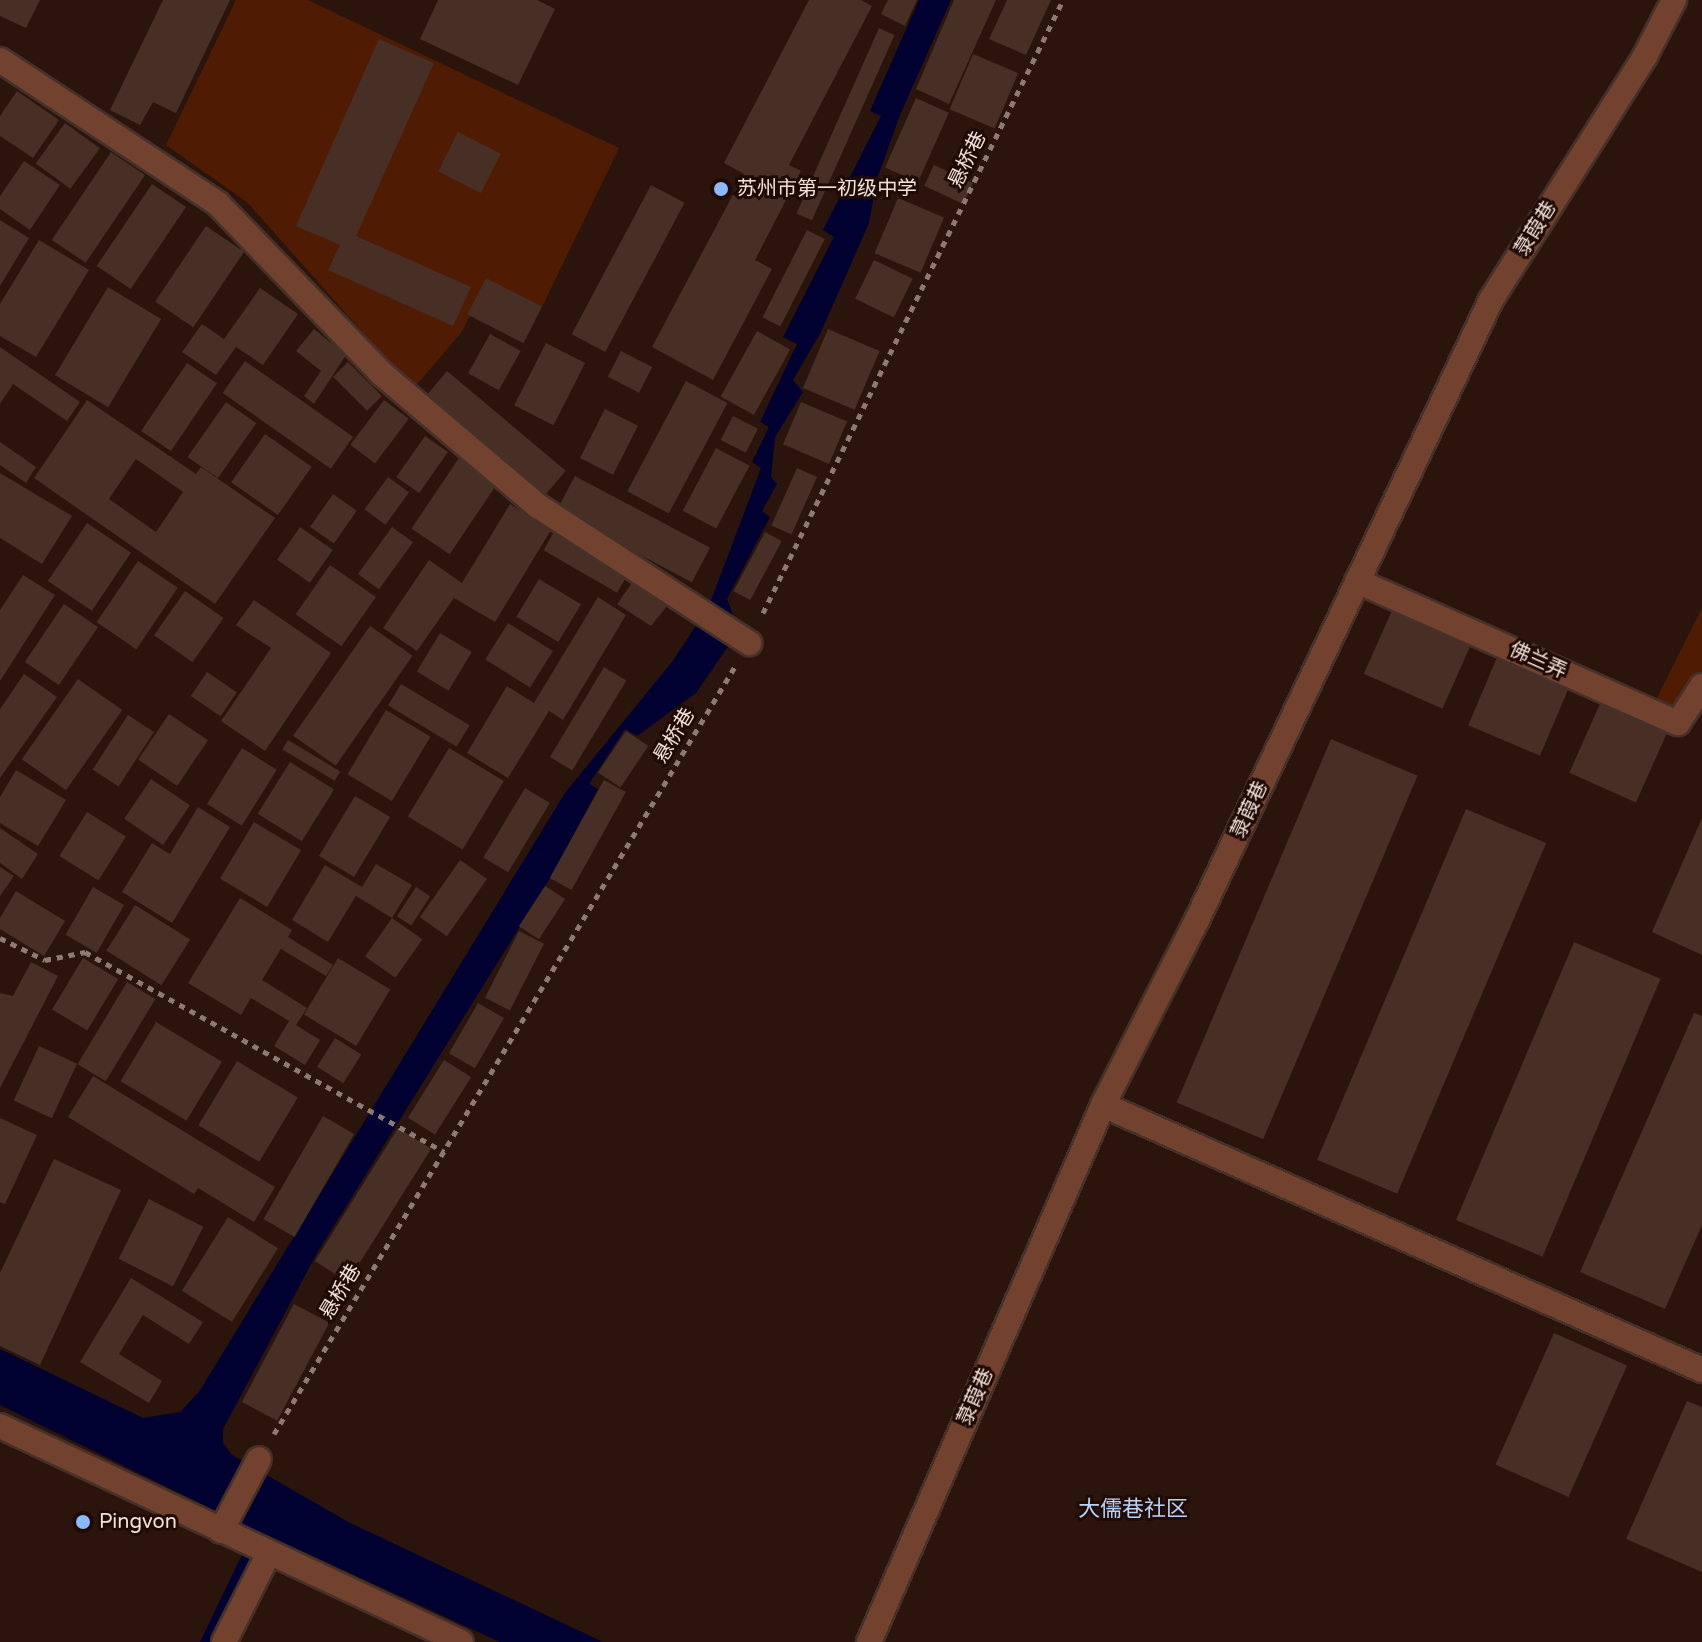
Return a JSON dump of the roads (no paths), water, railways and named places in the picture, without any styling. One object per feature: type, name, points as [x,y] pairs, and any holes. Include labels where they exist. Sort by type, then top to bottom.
[{"type":"street","name":"菉葭巷","points":[[869,1642],[1103,1105],[1197,920],[1491,300],[1645,56],[1674,0]]},
{"type":"street","points":[[0,60],[218,204],[410,398],[538,506],[698,613],[744,639]]},
{"type":"street","name":"佛兰弄","points":[[1357,581],[1678,723],[1702,686]]},
{"type":"street","points":[[1103,1105],[1702,1370]]},
{"type":"street","points":[[0,1426],[224,1526],[257,1549],[461,1642]]},
{"type":"street","points":[[224,1526],[259,1459]]},
{"type":"street","points":[[224,1642],[257,1549]]},
{"type":"place","name":"苏州市第一初级中学","points":[[721,189]]},
{"type":"place","name":"Pingvon","points":[[83,1522]]},
{"type":"district","name":"大儒巷社区","points":[[1133,1510]]}]
